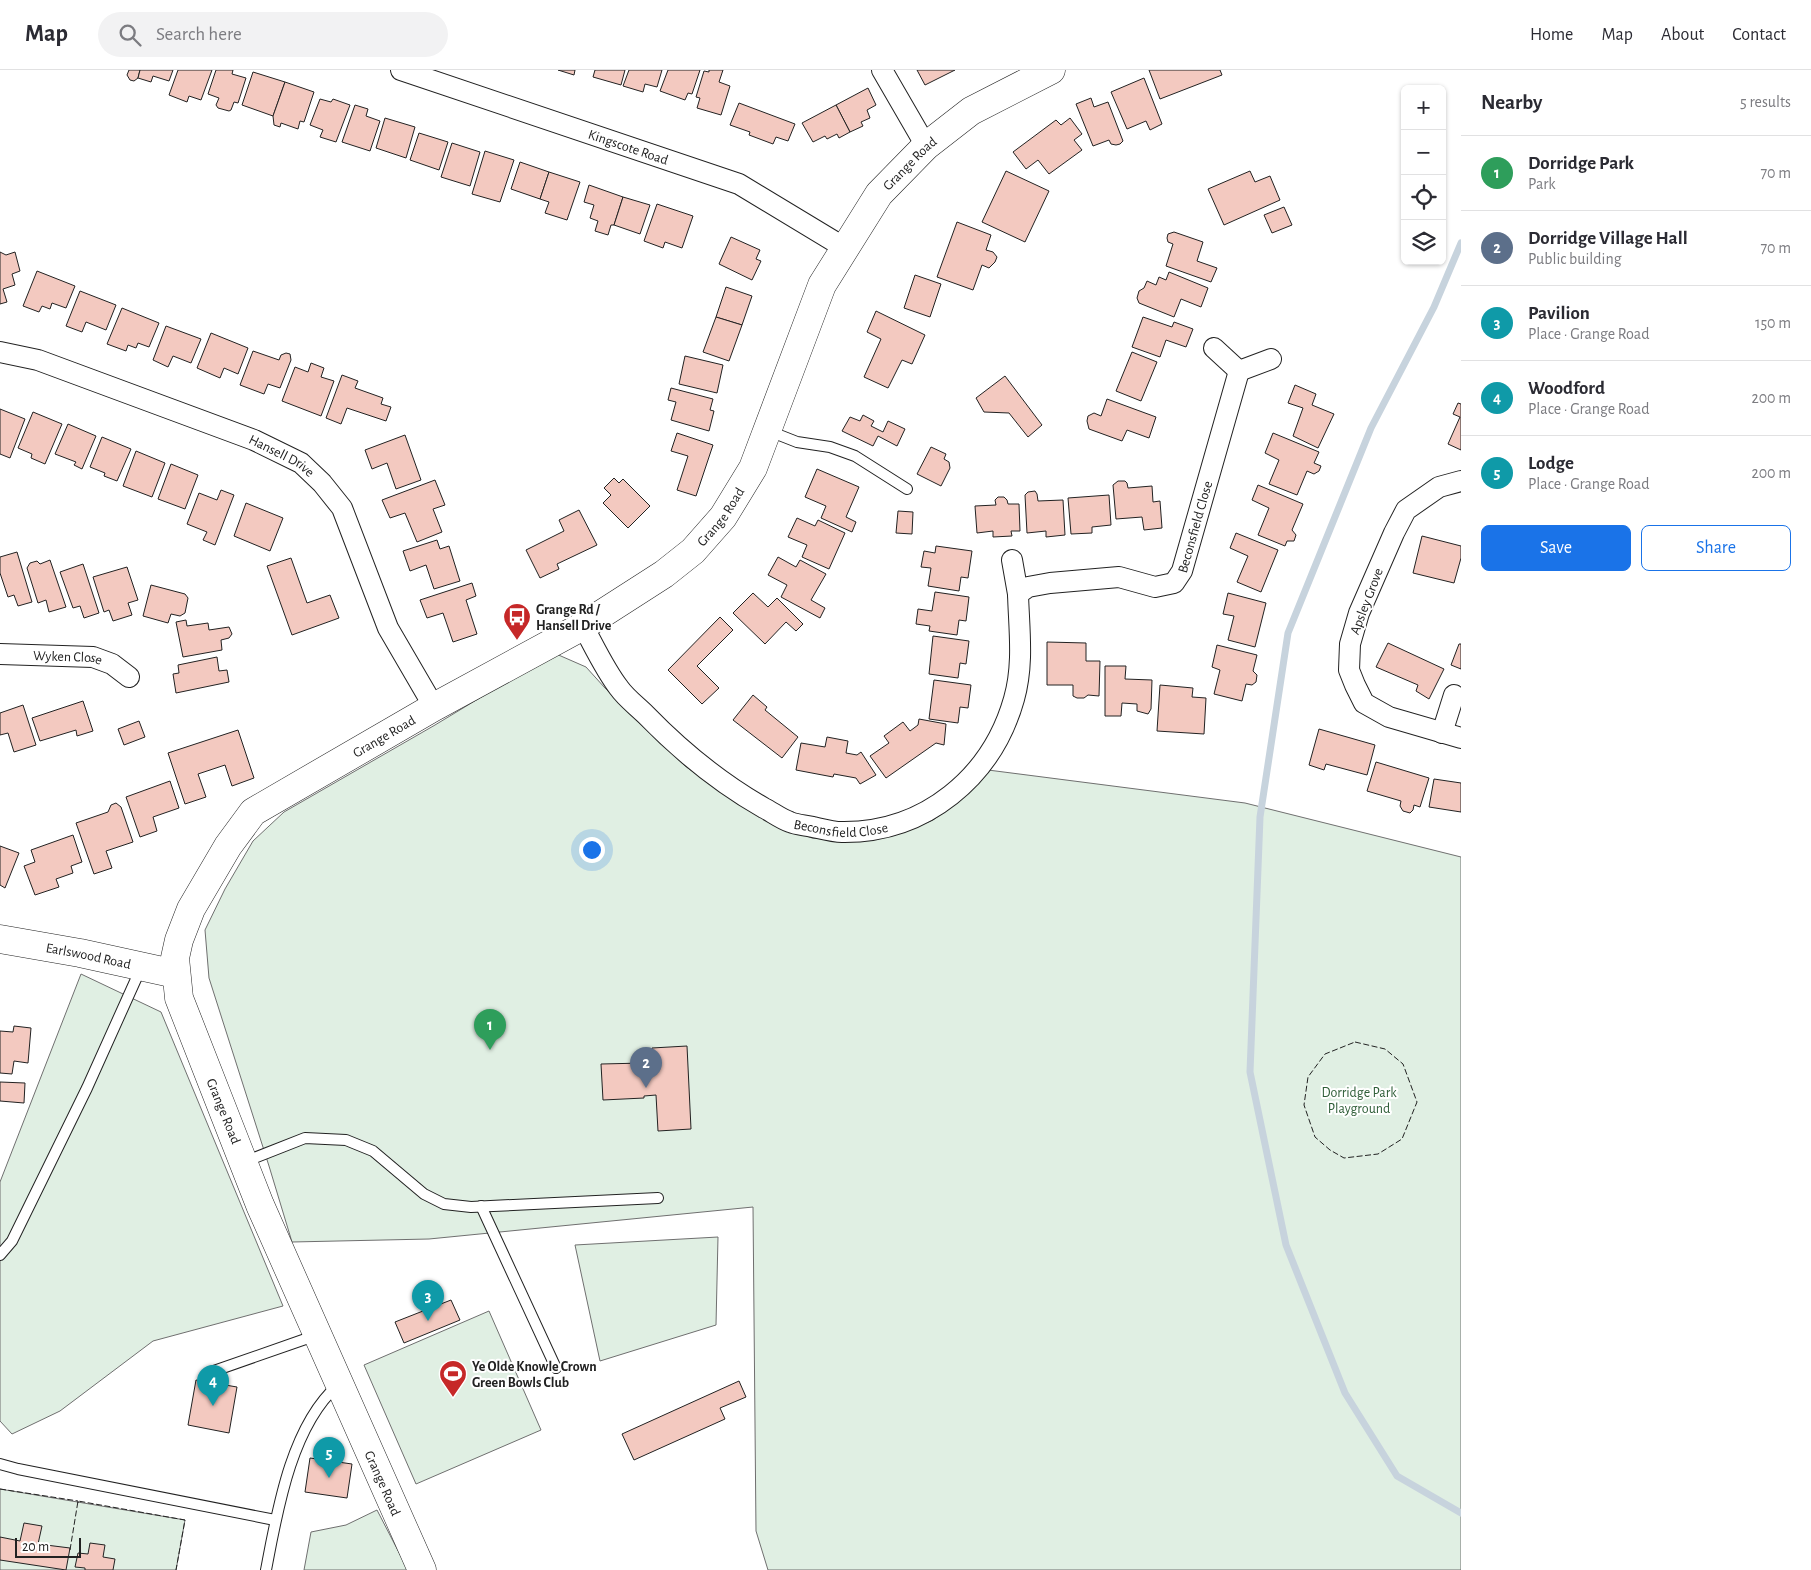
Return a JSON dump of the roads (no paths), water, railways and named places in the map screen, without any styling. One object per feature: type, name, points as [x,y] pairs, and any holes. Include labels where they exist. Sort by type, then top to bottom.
[{"type":"main road","name":"Grange Road","points":[[422,1570],[260,1205],[179,998],[175,958],[179,940],[191,909],[228,846],[253,812],[434,707],[583,626],[664,574],[693,551],[710,533],[736,499],[753,468],[822,286],[879,194],[926,146],[971,111],[1051,70]]},
{"type":"main road","name":"Earlswood Road","points":[[0,939],[80,953],[176,974]]},
{"type":"street","name":"Kingscote Road","points":[[401,70],[739,184],[844,248]]},
{"type":"street","points":[[882,70],[926,146]]},
{"type":"street","points":[[1214,348],[1239,371],[1271,359]]},
{"type":"street","name":"Hansell Drive","points":[[0,352],[38,360],[254,440],[287,455],[311,471],[342,508],[388,628],[434,707]]},
{"type":"street","name":"Beconsfield Close","points":[[1018,594],[1028,587],[1050,583],[1119,577],[1155,587],[1174,583],[1182,571],[1239,371]]},
{"type":"street","name":"Apsley Grove","points":[[1454,696],[1451,736],[1389,717],[1364,703],[1348,670],[1350,644],[1359,613],[1406,510],[1438,487],[1461,481]]},
{"type":"street","name":"Beconsfield Close","points":[[583,626],[619,688],[661,731],[706,770],[753,801],[790,822],[840,832],[870,831],[895,826],[940,804],[966,782],[984,762],[1001,732],[1014,699],[1020,668],[1021,646],[1018,594],[1012,560]]},
{"type":"street","name":"Wyken Close","points":[[0,654],[93,657],[112,664],[130,677]]},
{"type":"lane","points":[[768,431],[797,442],[830,447],[855,456],[907,489]]},
{"type":"lane","points":[[0,1254],[12,1241],[87,1088],[142,967]]},
{"type":"lane","points":[[244,1162],[305,1138],[346,1140],[373,1151],[424,1194],[444,1204],[481,1206],[658,1198]]},
{"type":"lane","points":[[481,1206],[556,1368]]},
{"type":"lane","points":[[211,1372],[318,1335]]},
{"type":"lane","points":[[266,1570],[282,1492],[300,1440],[319,1407],[339,1384]]},
{"type":"lane","points":[[0,1464],[276,1520]]},
{"type":"waterway","points":[[1461,243],[1434,307],[1371,428],[1288,633],[1260,817],[1250,1072],[1286,1245],[1345,1393],[1397,1476],[1461,1513]]},
{"type":"place","name":"Grange Rd / Hansell Drive","points":[[517,641]]},
{"type":"place","name":"Dorridge Park","points":[[490,1050]]},
{"type":"place","name":"Dorridge Village Hall","points":[[646,1088]]},
{"type":"place","name":"Pavilion","points":[[428,1321]]},
{"type":"place","name":"Ye Olde Knowle Crown Green Bowls Club","points":[[453,1398]]},
{"type":"place","name":"Woodford","points":[[213,1406]]},
{"type":"place","name":"Lodge","points":[[329,1478]]},
{"type":"park label","name":"Dorridge Park Playground","points":[[1359,1100]]}]
